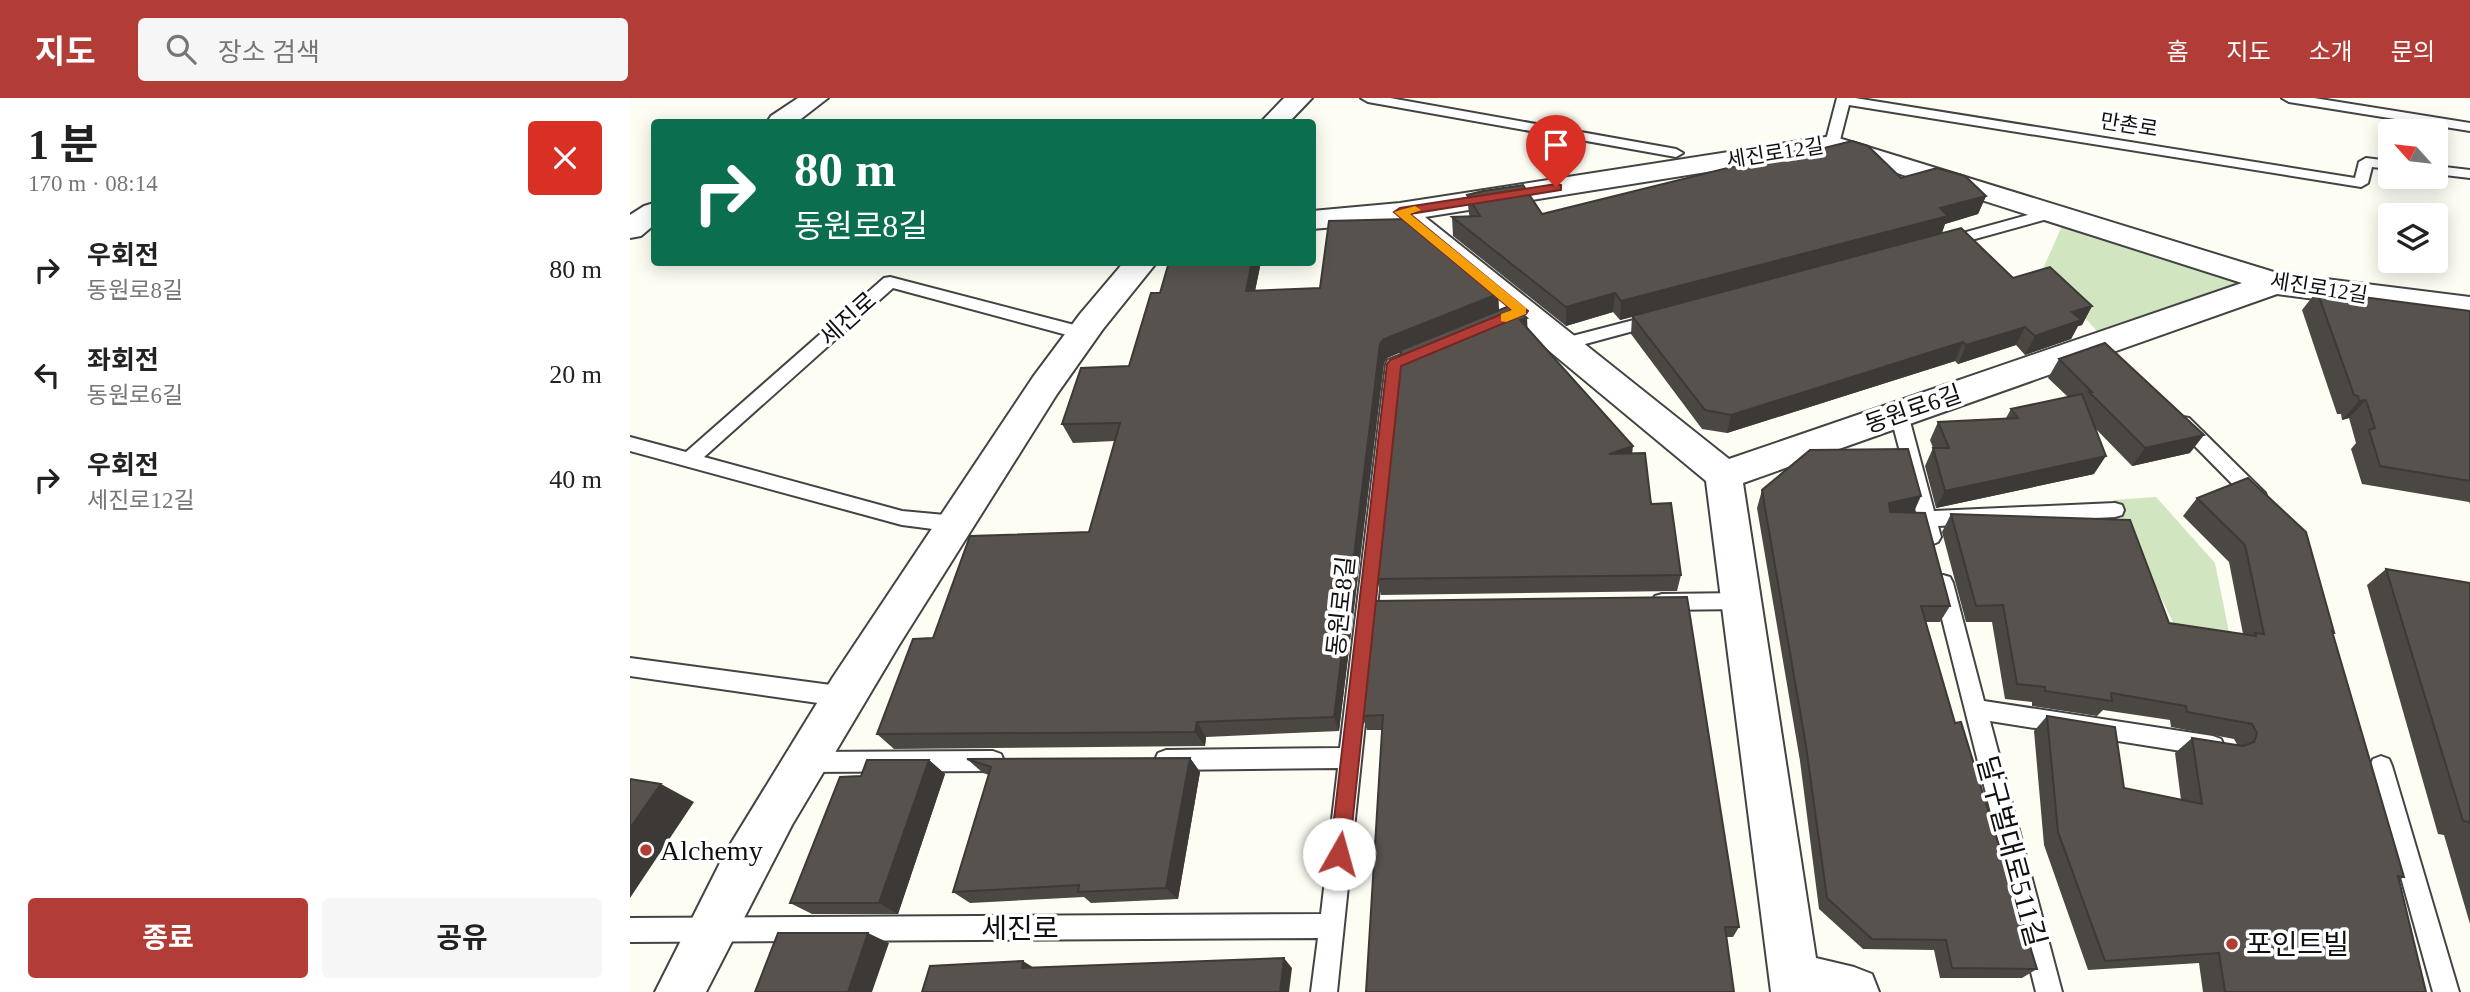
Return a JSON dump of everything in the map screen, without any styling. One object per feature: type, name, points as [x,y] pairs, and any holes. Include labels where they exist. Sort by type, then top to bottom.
[{"type":"street","points":[[784,119],[815,98]]},
{"type":"street","points":[[1277,119],[1299,98]]},
{"type":"street","name":"세진로12길","points":[[1316,220],[1400,212],[1832,144],[2276,283],[2470,309]]},
{"type":"street","points":[[1400,212],[1515,314],[1563,344],[1724,475],[1795,985],[1854,992]]},
{"type":"street","points":[[630,229],[651,214]]},
{"type":"street","points":[[680,992],[709,930],[846,696],[1082,333],[1139,266]]},
{"type":"street","name":"동원로6길","points":[[1724,475],[1899,414],[2107,349],[2276,283]]},
{"type":"lane","points":[[1368,98],[1676,153]]},
{"type":"lane","points":[[2289,98],[2470,127]]},
{"type":"lane","name":"만촌로","points":[[1832,144],[1843,99],[2361,184],[2367,162],[2378,163]]},
{"type":"lane","points":[[2448,171],[2470,174]]},
{"type":"lane","points":[[1934,245],[2053,214]]},
{"type":"lane","name":"세진로","points":[[689,460],[890,282],[1082,333]]},
{"type":"lane","points":[[1563,344],[1669,316]]},
{"type":"lane","name":"동원로8길","points":[[1324,992],[1350,758],[1374,606],[1394,364],[1445,343]]},
{"type":"lane","points":[[2170,411],[2267,507]]},
{"type":"lane","name":"달구벌대로511길","points":[[1899,414],[2049,992]]},
{"type":"lane","points":[[630,444],[902,518],[956,524]]},
{"type":"lane","points":[[1926,519],[2115,510]]},
{"type":"lane","points":[[1645,603],[1742,601]]},
{"type":"lane","points":[[630,667],[846,696]]},
{"type":"lane","points":[[1975,709],[2225,748]]},
{"type":"lane","points":[[1146,760],[1350,758]]},
{"type":"lane","points":[[805,762],[1009,761]]},
{"type":"lane","points":[[2381,766],[2446,992]]},
{"type":"lane","name":"세진로","points":[[630,930],[1331,926]]},
{"type":"green space","points":[[2062,226],[2239,282],[2097,331],[2042,271]]},
{"type":"green space","points":[[2156,497],[2215,563],[2230,637],[2179,634],[2113,500]]},
{"type":"building","points":[[1852,141],[1868,146],[1901,178],[1937,168],[1965,176],[1986,196],[1940,208],[1948,216],[1621,301],[1615,293],[1566,307],[1452,217],[1480,216],[1467,195],[1483,191],[1523,185],[1542,214],[1800,150],[1804,153]]},
{"type":"building","points":[[1406,219],[1498,294],[1384,339],[1380,344],[1334,717],[1197,722],[1195,732],[877,734],[913,639],[933,638],[970,536],[1089,532],[1120,423],[1062,424],[1081,368],[1129,366],[1151,293],[1160,293],[1168,266],[1251,266],[1246,291],[1320,288],[1329,221]]},
{"type":"building","points":[[1961,228],[2013,278],[2050,267],[2092,306],[2072,312],[2081,320],[2035,336],[2025,327],[1966,345],[1963,342],[1731,415],[1705,410],[1632,316]]},
{"type":"building","points":[[2317,291],[2470,311],[2470,481],[2380,466],[2369,430],[2375,428],[2366,400],[2359,401],[2358,396],[2354,395]]},
{"type":"building","points":[[1512,305],[1527,318],[1520,320],[1633,446],[1609,454],[1645,453],[1651,504],[1671,503],[1681,575],[1377,579],[1401,350]]},
{"type":"building","points":[[2105,343],[2204,435],[2145,448],[2059,359]]},
{"type":"building","points":[[2082,394],[2106,456],[1945,491],[1933,448],[1949,448],[1938,422],[2018,418],[2011,409]]},
{"type":"building","points":[[1908,449],[1921,496],[1889,503],[1890,512],[1925,513],[1950,606],[1921,606],[1955,723],[1961,722],[2037,969],[1952,968],[1946,940],[1872,939],[1827,898],[1806,746],[1762,490],[1810,450]]},
{"type":"building","points":[[2248,478],[2306,532],[2404,877],[2398,876],[2426,992],[2225,992],[2219,953],[2105,961],[2058,832],[2047,716],[2115,727],[2124,788],[2202,804],[2192,738],[2243,746],[2254,742],[2257,733],[2252,724],[2187,712],[2186,706],[2111,693],[2112,701],[2017,684],[2003,605],[1976,606],[1951,514],[2130,520],[2169,623],[2256,636],[2255,633],[2264,634],[2245,545],[2197,498]]},
{"type":"building","points":[[2386,569],[2470,583],[2470,822],[2463,821]]},
{"type":"building","points":[[1687,597],[1739,927],[1725,927],[1734,992],[1366,992],[1383,715],[1362,716],[1374,601]]},
{"type":"building","points":[[1190,758],[1166,888],[1078,892],[1079,885],[953,892],[991,767],[967,759]]},
{"type":"building","points":[[867,760],[929,760],[879,903],[790,903],[840,777],[861,776]]},
{"type":"building","points":[[630,779],[661,784],[630,828]]},
{"type":"building","points":[[778,933],[868,933],[848,992],[755,992]]},
{"type":"building","points":[[1284,958],[1280,992],[922,992],[930,966],[1023,961],[1022,968]]},
{"type":"slow traffic","points":[[1415,210],[1400,212],[1522,311],[1506,317]]},
{"type":"place","name":"Alchemy","points":[[646,850]]},
{"type":"place","name":"포인트빌","points":[[2232,944]]},
{"type":"route","points":[[1339,854],[1394,364],[1522,311],[1400,212],[1556,187]]}]
